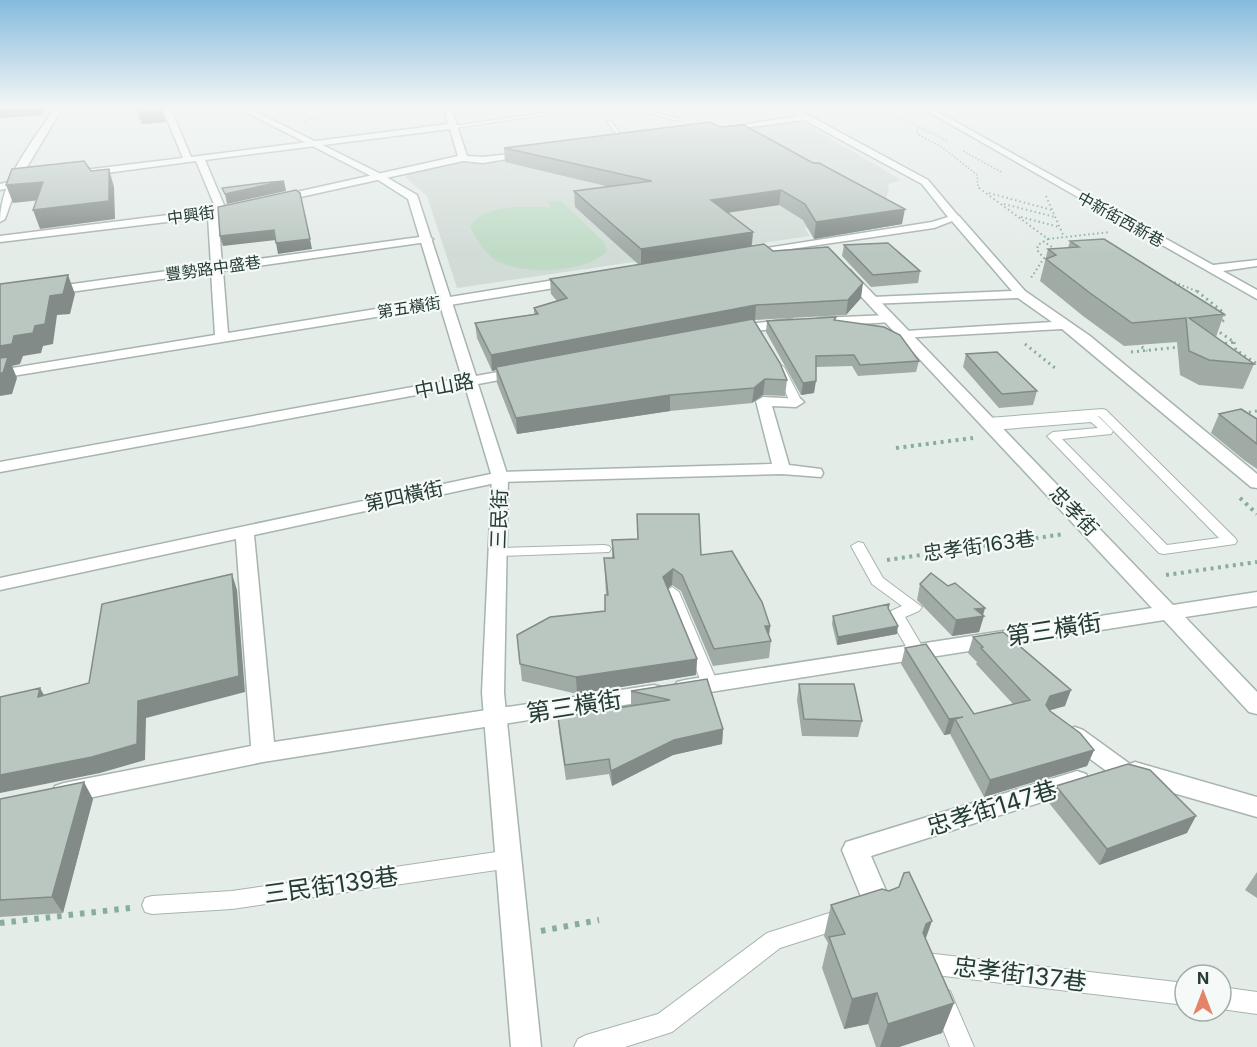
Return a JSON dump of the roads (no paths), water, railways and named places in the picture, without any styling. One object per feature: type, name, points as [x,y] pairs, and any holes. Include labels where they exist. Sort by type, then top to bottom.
[{"type":"street","points":[[0,219],[13,182],[29,156]]},
{"type":"street","points":[[186,156],[188,160]]},
{"type":"street","points":[[71,174],[224,156]]},
{"type":"street","name":"三民街","points":[[338,156],[413,197],[500,477],[493,693],[526,1047]]},
{"type":"street","points":[[268,201],[463,158],[483,160],[518,156]]},
{"type":"street","points":[[877,156],[925,182],[1021,294],[1084,339],[1257,483]]},
{"type":"street","name":"中新街西新巷","points":[[1011,156],[1257,295]]},
{"type":"street","points":[[200,159],[218,212],[216,268],[222,338]]},
{"type":"street","points":[[0,187],[13,182],[36,179]]},
{"type":"street","name":"中興街","points":[[0,238],[218,212],[257,203]]},
{"type":"street","points":[[738,255],[826,251],[956,218]]},
{"type":"street","name":"豐勢路中盛巷","points":[[0,298],[427,239]]},
{"type":"street","points":[[826,251],[889,319]]},
{"type":"street","points":[[1213,269],[1257,263]]},
{"type":"street","name":"第五橫街","points":[[0,374],[588,279]]},
{"type":"street","points":[[872,301],[1021,294]]},
{"type":"street","points":[[719,333],[889,319]]},
{"type":"street","name":"忠孝街","points":[[889,319],[1257,706]]},
{"type":"street","points":[[905,335],[1062,325]]},
{"type":"street","name":"中山路","points":[[0,467],[531,370]]},
{"type":"street","points":[[782,470],[763,401],[796,402]]},
{"type":"street","name":"第四橫街","points":[[0,584],[500,477],[782,470],[815,473]]},
{"type":"street","points":[[245,531],[263,753]]},
{"type":"street","name":"第三橫街","points":[[46,796],[263,753],[495,719],[1169,611],[1257,599]]},
{"type":"street","points":[[1053,720],[1120,768],[1257,807]]},
{"type":"street","name":"忠孝街147巷","points":[[879,907],[855,850],[1120,768]]},
{"type":"lane","points":[[773,356],[796,402]]},
{"type":"lane","points":[[1101,412],[1230,541],[1164,550],[1053,436],[1107,431],[1094,418],[994,427],[1101,412]]},
{"type":"lane","points":[[858,546],[878,580],[914,607],[896,615],[917,651]]},
{"type":"lane","points":[[498,552],[604,549]]},
{"type":"lane","points":[[672,592],[710,684]]},
{"type":"lane","name":"三民街139巷","points":[[152,905],[232,900],[510,859]]},
{"type":"lane","points":[[586,1047],[664,1024],[774,940],[879,907]]},
{"type":"lane","name":"忠孝街137巷","points":[[958,1038],[926,963],[1173,993]]},
{"type":"lane","points":[[1233,1000],[1257,1003]]}]
